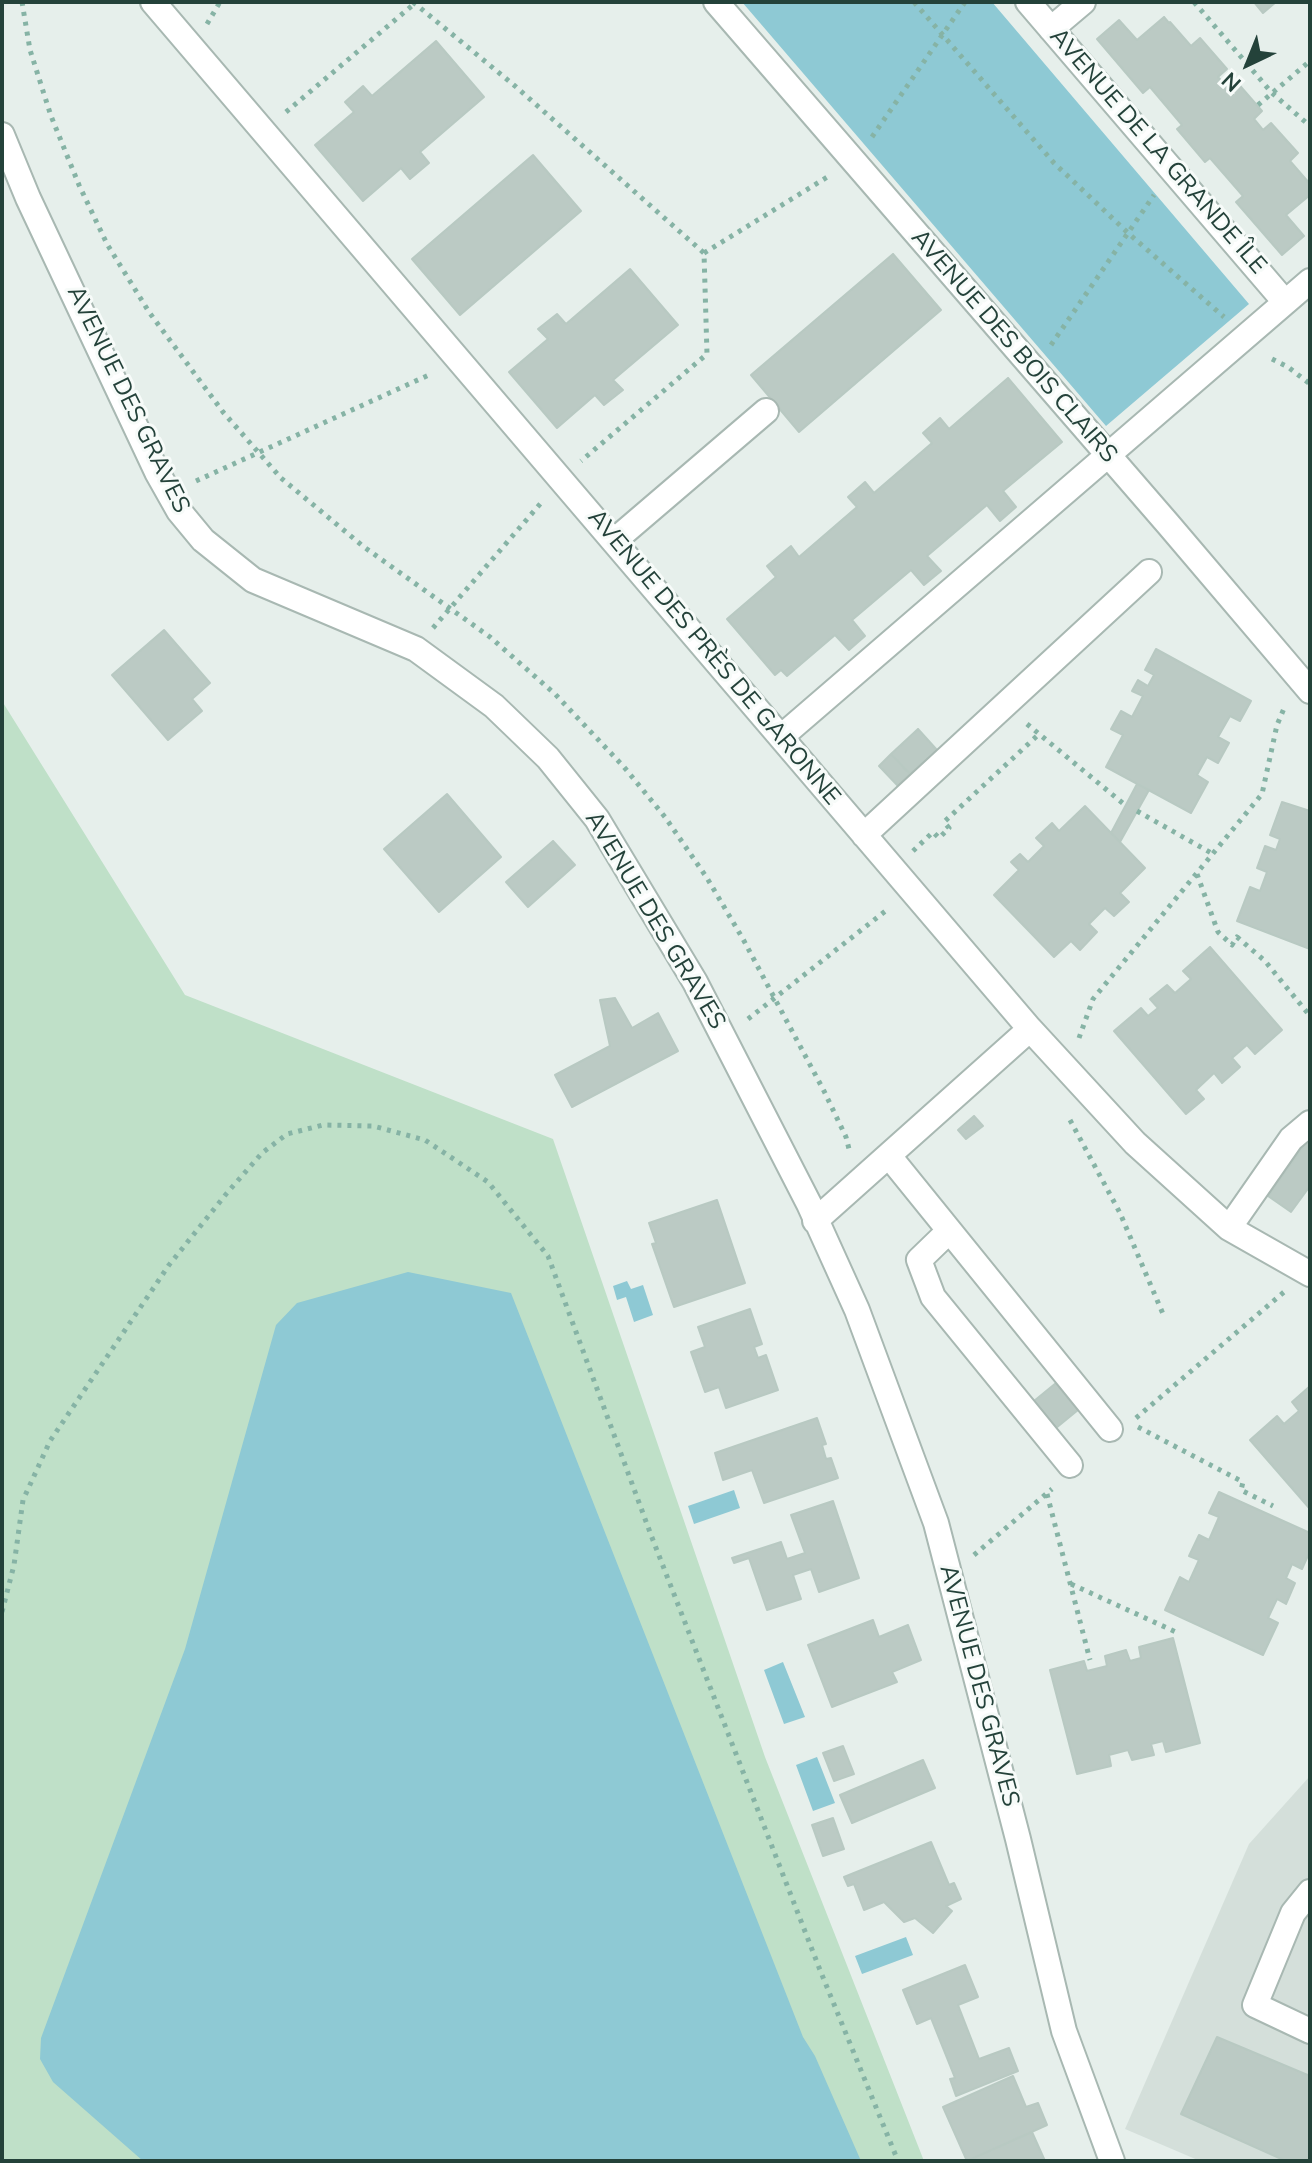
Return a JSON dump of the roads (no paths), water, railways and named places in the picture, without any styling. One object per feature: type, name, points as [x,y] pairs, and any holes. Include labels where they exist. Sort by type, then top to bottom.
[{"type":"street","name":"AVENUE DES PRÈS DE GARONNE","points":[[153,2],[1030,1029],[1135,1143],[1229,1228],[1304,1272]]},
{"type":"street","name":"AVENUE DES BOIS CLAIRS","points":[[716,2],[1307,688]]},
{"type":"street","name":"AVENUE DE LA GRANDE ÎLE","points":[[1028,2],[1285,302]]},
{"type":"street","points":[[1051,29],[1083,2]]},
{"type":"street","name":"AVENUE DES GRAVES","points":[[2,135],[28,198],[157,472],[179,511],[203,540],[253,580],[416,649],[494,706],[548,758],[597,819],[681,957],[857,1310],[936,1523],[1064,2031],[1112,2161]]},
{"type":"street","points":[[781,737],[1310,281]]},
{"type":"street","points":[[614,541],[766,411]]},
{"type":"street","points":[[864,835],[1149,572]]},
{"type":"street","points":[[815,1221],[1030,1029]]},
{"type":"street","points":[[1229,1228],[1291,1139],[1310,1123]]},
{"type":"street","points":[[889,1156],[1110,1429]]},
{"type":"street","points":[[949,1231],[919,1260],[933,1297],[1064,1474]]},
{"type":"street","points":[[1310,1892],[1293,1913],[1255,2005],[1310,2031]]},
{"type":"water","points":[[742,2],[992,2],[1249,304],[1106,426]]},
{"type":"water","points":[[408,1272],[511,1293],[803,2037],[815,2056],[861,2161],[143,2161],[53,2082],[40,2059],[41,2038],[185,1649],[276,1325],[297,1303]]},
{"type":"water","points":[[627,1281],[631,1289],[643,1285],[653,1315],[634,1322],[626,1297],[617,1300],[613,1286]]},
{"type":"water","points":[[734,1490],[740,1508],[694,1524],[688,1506]]},
{"type":"water","points":[[783,1662],[805,1717],[784,1724],[764,1670]]},
{"type":"water","points":[[817,1757],[835,1803],[813,1811],[796,1765]]},
{"type":"water","points":[[906,1937],[913,1955],[862,1974],[855,1956]]}]
